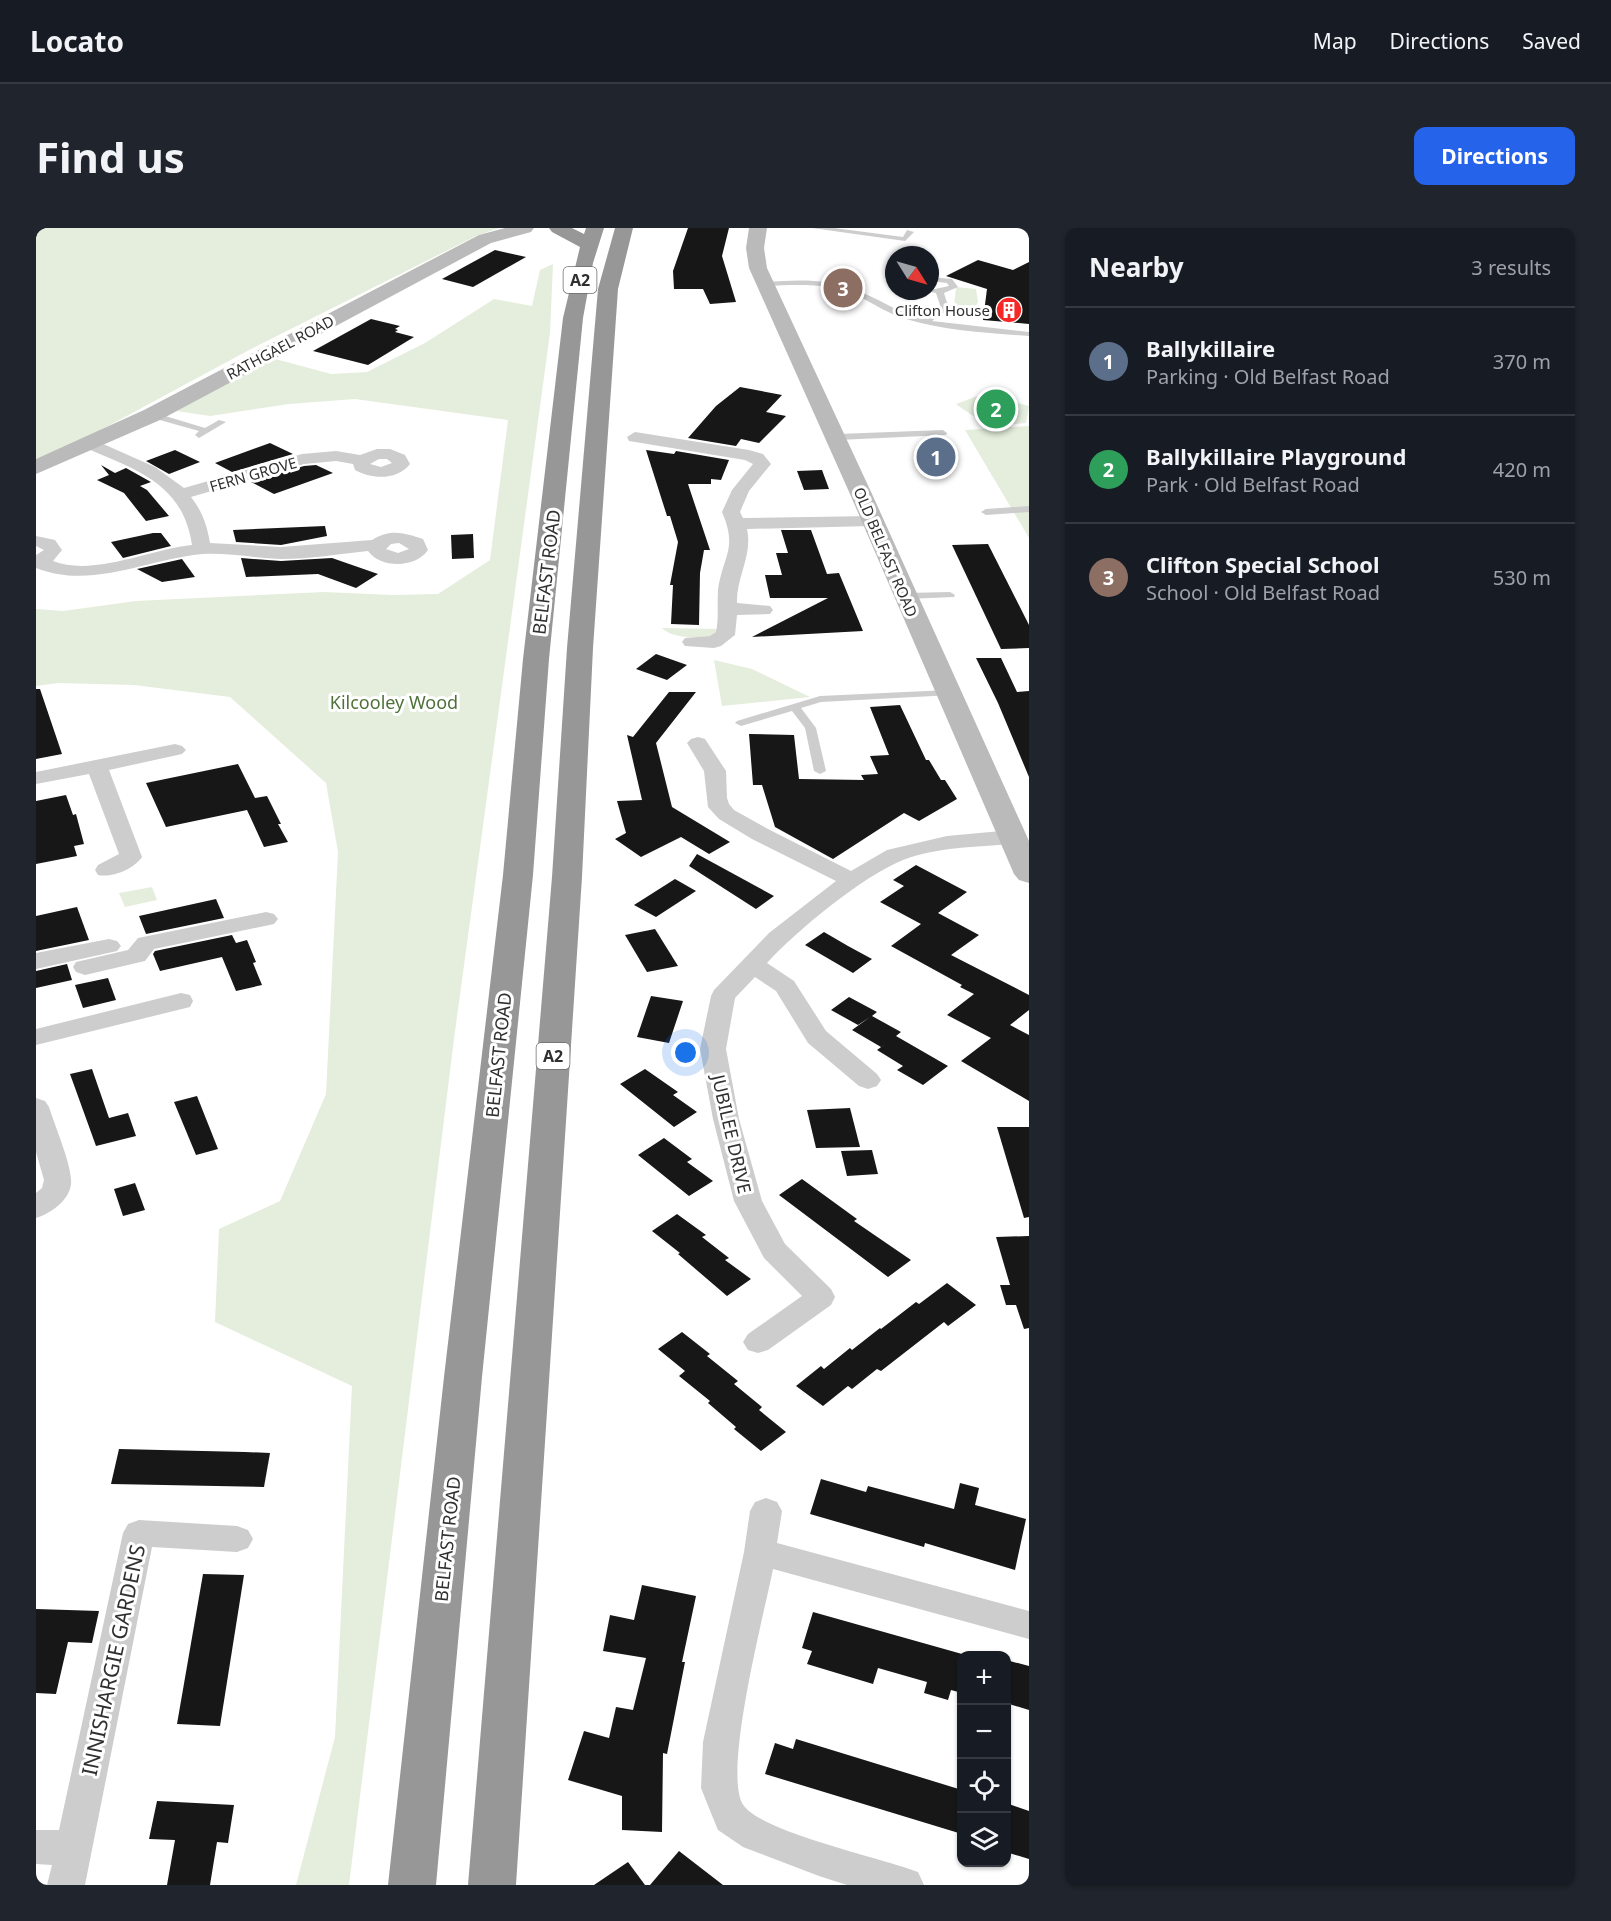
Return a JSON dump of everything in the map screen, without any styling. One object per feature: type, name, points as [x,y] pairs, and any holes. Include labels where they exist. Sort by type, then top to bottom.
[{"type":"highway","points":[[558,228],[592,236]]},
{"type":"highway","name":"A2","points":[[492,1885],[567,877],[580,648],[608,289],[624,228]]},
{"type":"highway","name":"BELFAST ROAD","points":[[411,1885],[518,875],[536,659],[573,318],[592,236]]},
{"type":"street","name":"RATHGAEL ROAD","points":[[36,467],[92,444],[152,415],[485,239],[525,228]]},
{"type":"street","name":"OLD BELFAST ROAD","points":[[758,228],[755,248],[758,268],[838,437],[948,693],[1021,836],[1029,874]]},
{"type":"street","points":[[635,437],[757,458],[762,464],[741,490],[731,512],[741,541],[728,589],[725,635],[714,642],[692,642]]},
{"type":"street","name":"FERN GROVE","points":[[92,444],[157,475],[181,494],[191,507],[201,528],[202,549]]},
{"type":"street","name":"FERN GROVE","points":[[181,494],[302,459],[336,456],[362,460]]},
{"type":"street","points":[[737,524],[872,520]]},
{"type":"street","points":[[36,541],[49,544],[53,550],[48,557],[36,561]]},
{"type":"street","points":[[36,561],[48,568],[63,571],[98,569],[202,549],[283,553],[377,545]]},
{"type":"street","points":[[728,609],[763,610]]},
{"type":"street","points":[[698,743],[715,771],[716,799],[720,808],[729,817],[852,880]]},
{"type":"street","points":[[36,778],[175,750]]},
{"type":"street","points":[[98,766],[131,857],[106,870]]},
{"type":"street","name":"JUBILEE DRIVE","points":[[758,1342],[821,1297],[774,1251],[748,1202],[726,1119],[713,1049],[723,996],[777,938],[852,880],[895,855],[947,843],[1021,836]]},
{"type":"street","points":[[85,967],[136,956],[146,943],[266,919]]},
{"type":"street","points":[[36,961],[134,941],[142,948]]},
{"type":"street","points":[[752,964],[785,986],[817,1036],[868,1080]]},
{"type":"street","points":[[36,1037],[181,1001]]},
{"type":"street","points":[[36,1107],[58,1180],[55,1193],[36,1208]]},
{"type":"street","points":[[766,1511],[760,1552],[721,1742],[719,1788],[732,1818],[756,1835],[819,1859],[905,1885]]},
{"type":"street","name":"INNISHARGIE GARDENS","points":[[66,1885],[139,1533],[237,1539]]},
{"type":"street","points":[[760,1552],[1029,1625]]},
{"type":"street","points":[[36,1847],[74,1848]]},
{"type":"lane","points":[[816,228],[904,239],[910,232]]},
{"type":"lane","points":[[925,322],[945,309],[940,292],[952,289],[954,285],[939,280]]},
{"type":"lane","points":[[765,284],[818,284],[843,288],[894,313],[925,322],[962,329],[1029,334]]},
{"type":"lane","points":[[152,415],[207,431]]},
{"type":"lane","points":[[197,436],[222,422]]},
{"type":"lane","points":[[838,437],[943,432]]},
{"type":"lane","points":[[986,512],[1029,509]]},
{"type":"lane","points":[[906,596],[950,595]]},
{"type":"lane","points":[[741,723],[820,699],[948,693]]},
{"type":"lane","points":[[794,706],[810,728],[820,771]]},
{"type":"green space","points":[[36,228],[499,228],[476,236],[251,349],[84,439],[36,459]]},
{"type":"green space","name":"Kilcooley Wood","points":[[553,264],[550,333],[454,1039],[349,1885],[296,1885],[335,1737],[352,1386],[215,1322],[219,1229],[280,1201],[326,1094],[338,852],[326,783],[230,697],[134,685],[58,683],[36,686],[36,609],[63,611],[136,601],[324,592],[438,594],[490,560],[508,420],[355,399],[289,404],[210,416],[177,411],[272,358],[331,374],[367,372],[425,343],[494,299],[532,306],[540,270]]},
{"type":"green space","points":[[956,287],[976,289],[978,302],[971,314],[954,306]]},
{"type":"green space","points":[[983,394],[1029,406],[1026,423],[989,423],[956,404]]},
{"type":"green space","points":[[1029,426],[1029,538],[965,430]]},
{"type":"green space","points":[[662,628],[720,629],[717,635],[696,637],[673,635]]},
{"type":"green space","points":[[714,660],[752,669],[810,697],[722,706]]},
{"type":"green space","points":[[152,887],[157,900],[125,907],[119,893]]},
{"type":"building","points":[[688,228],[729,228],[722,256],[736,302],[710,304],[703,289],[674,289],[673,271]]},
{"type":"building","points":[[495,250],[526,257],[473,287],[442,279]]},
{"type":"building","points":[[978,260],[1013,270],[1029,262],[1029,324],[983,320],[987,289],[946,276]]},
{"type":"building","points":[[371,319],[400,326],[395,329],[398,330],[395,332],[414,337],[368,365],[313,351]]},
{"type":"building","points":[[740,387],[782,395],[766,412],[786,416],[759,443],[741,439],[736,446],[688,438],[716,406]]},
{"type":"building","points":[[270,443],[293,454],[232,472],[215,463]]},
{"type":"building","points":[[175,450],[200,462],[169,474],[146,461]]},
{"type":"building","points":[[646,450],[674,454],[676,451],[729,460],[721,480],[711,479],[711,484],[688,484],[710,550],[704,550],[700,573],[699,625],[671,624],[673,585],[670,585],[678,542],[670,516],[667,516]]},
{"type":"building","points":[[101,465],[115,473],[126,468],[151,482],[140,486],[147,490],[169,516],[146,521],[124,493],[97,480],[109,475]]},
{"type":"building","points":[[316,465],[333,473],[274,494],[251,482],[304,466]]},
{"type":"building","points":[[822,470],[829,489],[804,490],[797,471]]},
{"type":"building","points":[[325,526],[327,536],[281,545],[236,542],[233,530]]},
{"type":"building","points":[[781,530],[811,530],[827,574],[839,573],[863,631],[752,637],[828,598],[770,598],[765,575],[782,575],[776,553],[788,553]]},
{"type":"building","points":[[161,533],[171,546],[123,558],[111,542]]},
{"type":"building","points":[[473,534],[474,558],[452,559],[451,535]]},
{"type":"building","points":[[988,544],[1029,625],[1029,648],[1001,649],[952,545]]},
{"type":"building","points":[[241,558],[281,561],[332,558],[378,574],[356,588],[318,574],[246,577]]},
{"type":"building","points":[[182,559],[195,577],[162,582],[137,569]]},
{"type":"building","points":[[656,654],[687,665],[667,680],[636,669]]},
{"type":"building","points":[[976,658],[1001,658],[1017,692],[1029,691],[1029,777],[998,703]]},
{"type":"building","points":[[36,689],[40,689],[62,754],[36,759]]},
{"type":"building","points":[[669,692],[696,692],[656,743],[672,807],[730,842],[709,854],[681,837],[641,857],[615,839],[626,833],[617,801],[642,800],[627,735],[633,737]]},
{"type":"building","points":[[900,705],[926,760],[929,760],[941,780],[945,780],[957,799],[919,821],[904,813],[833,859],[775,827],[762,785],[753,785],[749,734],[794,735],[799,779],[864,780],[861,775],[878,774],[870,756],[889,755],[870,707]]},
{"type":"building","points":[[238,764],[255,798],[267,796],[288,842],[264,847],[247,810],[166,827],[146,783]]},
{"type":"building","points":[[66,795],[73,815],[76,814],[84,844],[74,846],[77,856],[36,864],[36,801]]},
{"type":"building","points":[[697,854],[774,896],[756,909],[689,866]]},
{"type":"building","points":[[916,865],[967,892],[938,913],[979,935],[951,955],[1029,995],[1029,1010],[1010,1025],[1029,1035],[1029,1101],[961,1061],[991,1038],[947,1015],[974,994],[891,946],[921,924],[880,902],[904,886],[893,880]]},
{"type":"building","points":[[675,879],[696,891],[656,917],[634,905]]},
{"type":"building","points":[[216,899],[224,918],[146,934],[139,916]]},
{"type":"building","points":[[77,907],[89,940],[36,951],[36,916]]},
{"type":"building","points":[[655,929],[678,966],[647,972],[625,935]]},
{"type":"building","points":[[824,932],[872,959],[853,973],[805,945]]},
{"type":"building","points":[[232,935],[236,943],[247,940],[262,985],[236,991],[222,957],[160,971],[153,954],[155,951]]},
{"type":"building","points":[[67,964],[72,980],[36,988],[36,971]]},
{"type":"building","points":[[108,978],[116,1000],[83,1008],[75,985]]},
{"type":"building","points":[[651,996],[683,1001],[669,1043],[637,1037]]},
{"type":"building","points":[[849,997],[877,1012],[872,1016],[901,1032],[896,1036],[948,1066],[923,1085],[897,1070],[903,1066],[877,1050],[888,1042],[881,1047],[852,1030],[870,1017],[858,1025],[831,1010]]},
{"type":"building","points":[[92,1069],[109,1118],[128,1113],[136,1136],[96,1146],[70,1074]]},
{"type":"building","points":[[645,1069],[678,1092],[673,1095],[697,1112],[674,1127],[620,1084]]},
{"type":"building","points":[[197,1096],[218,1149],[196,1155],[174,1102]]},
{"type":"building","points":[[850,1108],[860,1147],[816,1148],[807,1110]]},
{"type":"building","points":[[997,1127],[1029,1127],[1029,1217],[1024,1218]]},
{"type":"building","points":[[664,1138],[692,1159],[687,1162],[713,1181],[689,1196],[638,1155]]},
{"type":"building","points":[[872,1150],[878,1174],[847,1176],[841,1151]]},
{"type":"building","points":[[802,1179],[857,1219],[854,1221],[911,1260],[888,1277],[779,1195]]},
{"type":"building","points":[[135,1183],[145,1210],[123,1216],[114,1189]]},
{"type":"building","points":[[677,1214],[706,1235],[702,1237],[729,1258],[725,1260],[751,1279],[727,1296],[652,1231]]},
{"type":"building","points":[[1029,1236],[1029,1328],[1024,1329],[1016,1305],[1006,1305],[1000,1285],[1010,1285],[996,1237]]},
{"type":"building","points":[[947,1283],[976,1305],[948,1326],[944,1322],[881,1371],[877,1369],[852,1389],[848,1386],[823,1406],[796,1386],[821,1366],[824,1369],[850,1348],[852,1350],[916,1302],[919,1304]]},
{"type":"building","points":[[682,1332],[710,1354],[707,1356],[738,1381],[734,1384],[762,1407],[759,1410],[786,1432],[761,1451],[734,1429],[736,1427],[708,1403],[710,1401],[679,1376],[685,1371],[658,1349]]},
{"type":"building","points":[[119,1449],[270,1453],[264,1487],[111,1484]]},
{"type":"building","points":[[821,1479],[866,1492],[868,1486],[954,1509],[960,1483],[979,1488],[975,1505],[1026,1519],[1015,1570],[925,1543],[924,1547],[810,1514]]},
{"type":"building","points":[[203,1574],[244,1575],[220,1726],[177,1724]]},
{"type":"building","points":[[642,1585],[696,1596],[682,1662],[685,1662],[667,1754],[663,1753],[662,1832],[622,1830],[622,1796],[568,1780],[584,1731],[609,1738],[616,1707],[633,1710],[646,1658],[603,1651],[610,1615],[634,1620]]},
{"type":"building","points":[[36,1609],[99,1611],[92,1643],[68,1642],[56,1694],[36,1693]]},
{"type":"building","points":[[813,1612],[957,1653],[957,1692],[951,1690],[948,1700],[924,1693],[927,1682],[878,1668],[873,1684],[807,1664],[812,1651],[802,1648]]},
{"type":"building","points":[[1011,1661],[1029,1666],[1029,1710],[1011,1705]]},
{"type":"building","points":[[796,1739],[957,1788],[957,1832],[765,1774],[775,1743],[793,1749]]},
{"type":"building","points":[[157,1801],[234,1805],[228,1843],[217,1842],[210,1885],[167,1885],[175,1840],[149,1839]]},
{"type":"building","points":[[1011,1805],[1029,1811],[1029,1859],[1011,1854]]},
{"type":"building","points":[[679,1851],[723,1885],[650,1885]]},
{"type":"building","points":[[628,1862],[645,1885],[594,1885]]},
{"type":"place","name":"Clifton Special School","points":[[843,288]]},
{"type":"place","name":"Clifton House","points":[[1009,310]]},
{"type":"place","name":"Ballykillaire Playground","points":[[996,409]]},
{"type":"place","name":"Ballykillaire","points":[[936,457]]}]
